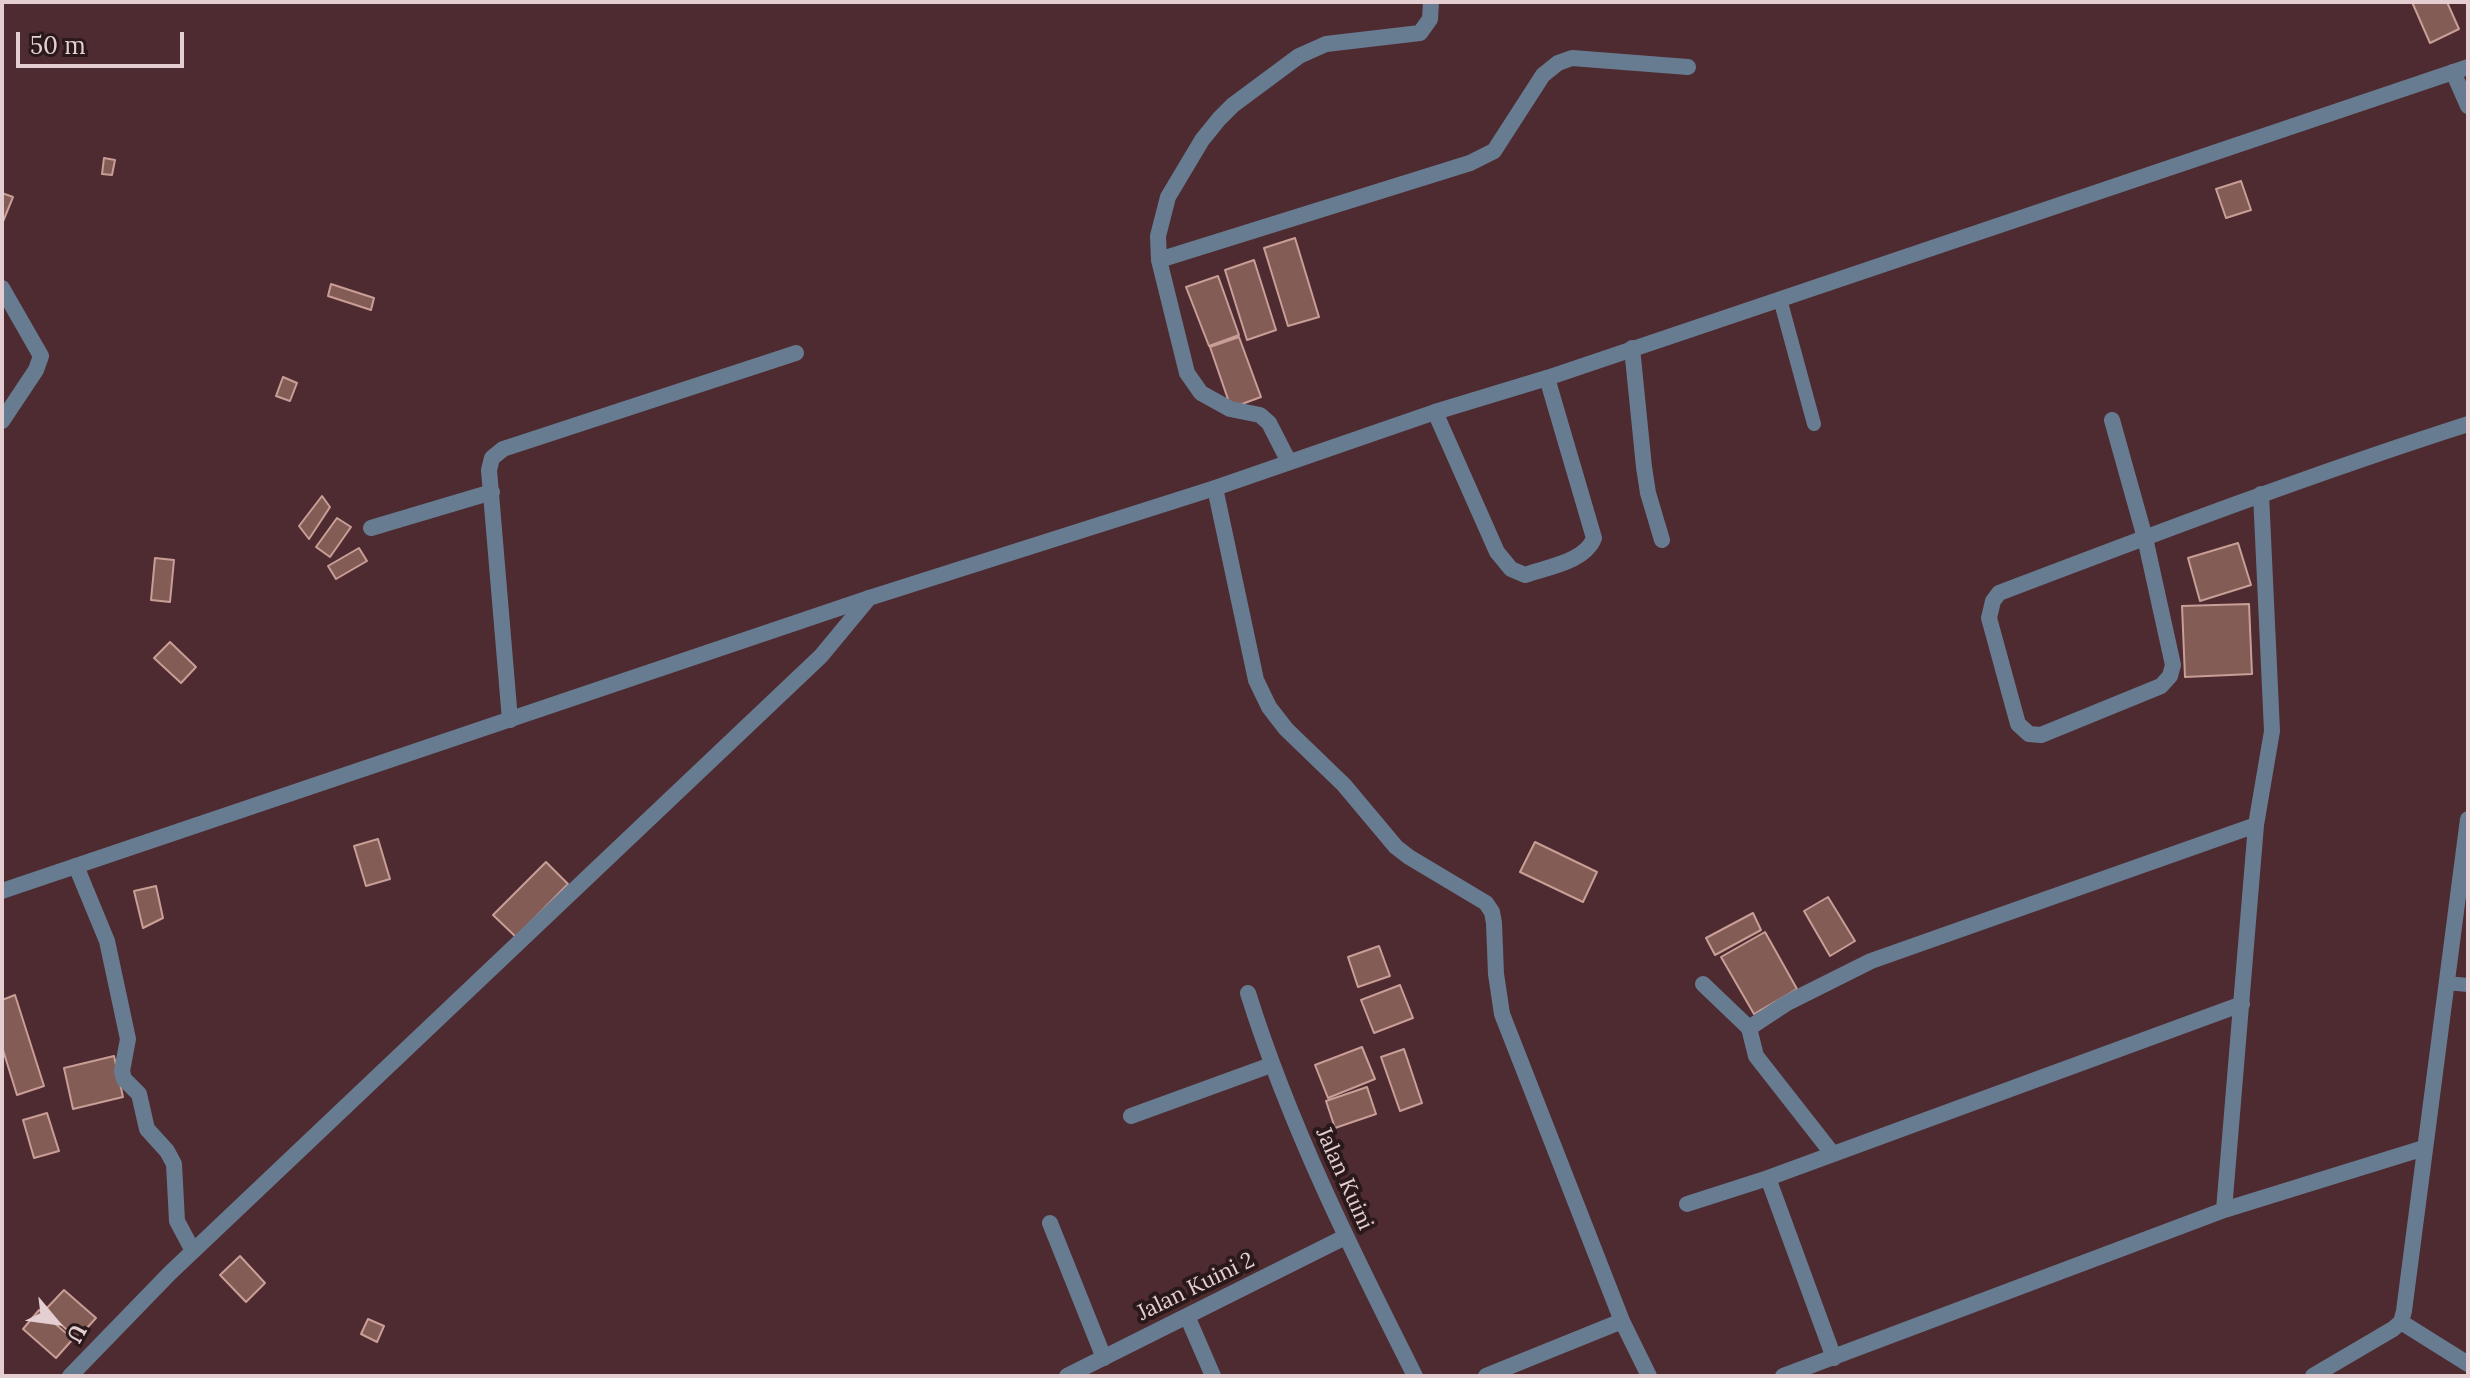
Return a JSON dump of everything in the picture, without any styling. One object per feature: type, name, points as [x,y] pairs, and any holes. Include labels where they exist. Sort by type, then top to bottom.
[{"type":"street","points":[[1289,462],[1269,423],[1260,415],[1230,409],[1201,393],[1187,373],[1159,260],[1158,236],[1168,197],[1202,140],[1233,105],[1310,50],[1326,44],[1420,33],[1430,19],[1431,2]]},
{"type":"street","points":[[1159,260],[1482,157],[1494,151],[1543,75],[1558,63],[1572,58],[1688,67]]},
{"type":"street","points":[[2,891],[869,598],[1547,378],[2460,70],[2468,106]]},
{"type":"street","points":[[2,288],[41,356],[36,370],[2,421]]},
{"type":"street","points":[[1632,348],[1648,493],[1662,540]]},
{"type":"street","points":[[510,720],[489,470],[492,458],[503,449],[796,353]]},
{"type":"street","points":[[1435,412],[1497,552],[1511,569],[1525,575],[1583,554],[1591,547],[1594,538],[1547,378]]},
{"type":"street","points":[[2112,420],[2145,538],[2173,665],[2170,676],[2161,686],[2041,735],[2029,734],[2018,724],[1989,618],[1993,601],[1999,593],[2145,538],[2261,494],[2468,424]]},
{"type":"street","points":[[1215,488],[1256,680],[1269,707],[1286,729],[1344,785],[1396,847],[1486,903],[1492,912],[1502,1014],[1622,1321],[1649,1376]]},
{"type":"street","points":[[371,528],[492,492]]},
{"type":"street","points":[[2224,1210],[2256,825],[2272,731],[2261,494]]},
{"type":"street","points":[[70,1376],[193,1251],[821,656],[869,598]]},
{"type":"street","points":[[2313,1376],[2401,1322],[2433,1100],[2468,819]]},
{"type":"street","points":[[1749,1028],[1787,1003],[1871,961],[2256,825]]},
{"type":"street","points":[[76,866],[109,953],[128,1039],[123,1063],[124,1079],[139,1094],[147,1129],[174,1164],[177,1221],[193,1251]]},
{"type":"street","points":[[1703,984],[1749,1028],[1756,1056],[1832,1153]]},
{"type":"street","name":"Jalan Kuini","points":[[1248,993],[1271,1065],[1345,1237],[1415,1376]]},
{"type":"street","points":[[1687,1204],[1768,1178],[2242,1004]]},
{"type":"street","points":[[1131,1116],[1271,1065]]},
{"type":"street","points":[[1783,1376],[2224,1210],[2424,1148]]},
{"type":"street","points":[[1768,1178],[1834,1358]]},
{"type":"street","points":[[1050,1223],[1104,1358]]},
{"type":"street","name":"Jalan Kuini 2","points":[[1067,1376],[1345,1237]]},
{"type":"street","points":[[1187,1316],[1213,1376]]},
{"type":"street","points":[[1486,1376],[1622,1321]]},
{"type":"street","points":[[2401,1322],[2468,1364]]},
{"type":"lane","points":[[1780,299],[1814,424]]},
{"type":"lane","points":[[2446,983],[2468,985]]},
{"type":"building","points":[[2412,2],[2447,2],[2459,29],[2430,43]]},
{"type":"building","points":[[104,158],[115,160],[112,175],[102,174]]},
{"type":"building","points":[[2241,181],[2251,210],[2226,218],[2216,189]]},
{"type":"building","points":[[2,193],[13,197],[2,224]]},
{"type":"building","points":[[1295,238],[1319,317],[1288,326],[1264,248]]},
{"type":"building","points":[[1254,260],[1276,330],[1247,340],[1225,270]]},
{"type":"building","points":[[1218,276],[1239,335],[1209,346],[1186,287]]},
{"type":"building","points":[[331,284],[374,298],[371,310],[328,296]]},
{"type":"building","points":[[1239,337],[1261,397],[1231,408],[1210,347]]},
{"type":"building","points":[[283,377],[297,383],[290,401],[276,396]]},
{"type":"building","points":[[322,496],[330,507],[309,539],[299,526]]},
{"type":"building","points":[[337,518],[351,527],[330,557],[316,547]]},
{"type":"building","points":[[2238,543],[2251,585],[2200,601],[2188,558]]},
{"type":"building","points":[[359,548],[367,561],[336,579],[328,566]]},
{"type":"building","points":[[155,558],[174,560],[170,602],[151,600]]},
{"type":"building","points":[[2249,604],[2252,674],[2185,677],[2182,606]]},
{"type":"building","points":[[170,642],[196,667],[181,683],[154,658]]},
{"type":"building","points":[[378,839],[390,879],[366,886],[354,846]]},
{"type":"building","points":[[1535,842],[1597,872],[1583,902],[1520,872]]},
{"type":"building","points":[[546,862],[568,884],[516,937],[493,915]]},
{"type":"building","points":[[156,886],[163,918],[143,928],[134,891]]},
{"type":"building","points":[[1828,897],[1855,941],[1830,956],[1804,911]]},
{"type":"building","points":[[1753,913],[1761,930],[1715,955],[1706,938]]},
{"type":"building","points":[[1765,932],[1797,989],[1754,1014],[1721,957]]},
{"type":"building","points":[[1379,946],[1390,976],[1358,987],[1348,957]]},
{"type":"building","points":[[1400,985],[1413,1018],[1374,1033],[1361,1000]]},
{"type":"building","points":[[15,995],[44,1086],[17,1095],[2,1047],[2,1000]]},
{"type":"building","points":[[1362,1047],[1375,1079],[1328,1098],[1315,1065]]},
{"type":"building","points":[[1404,1049],[1422,1103],[1400,1111],[1381,1057]]},
{"type":"building","points":[[114,1056],[123,1097],[73,1109],[64,1068]]},
{"type":"building","points":[[1367,1087],[1376,1114],[1335,1128],[1326,1101]]},
{"type":"building","points":[[47,1113],[59,1151],[34,1158],[23,1120]]},
{"type":"building","points":[[240,1256],[265,1283],[246,1302],[220,1275]]},
{"type":"building","points":[[64,1290],[96,1318],[77,1339],[45,1310]]},
{"type":"building","points":[[39,1310],[73,1339],[56,1358],[23,1329]]},
{"type":"building","points":[[368,1319],[384,1326],[377,1342],[361,1334]]}]
